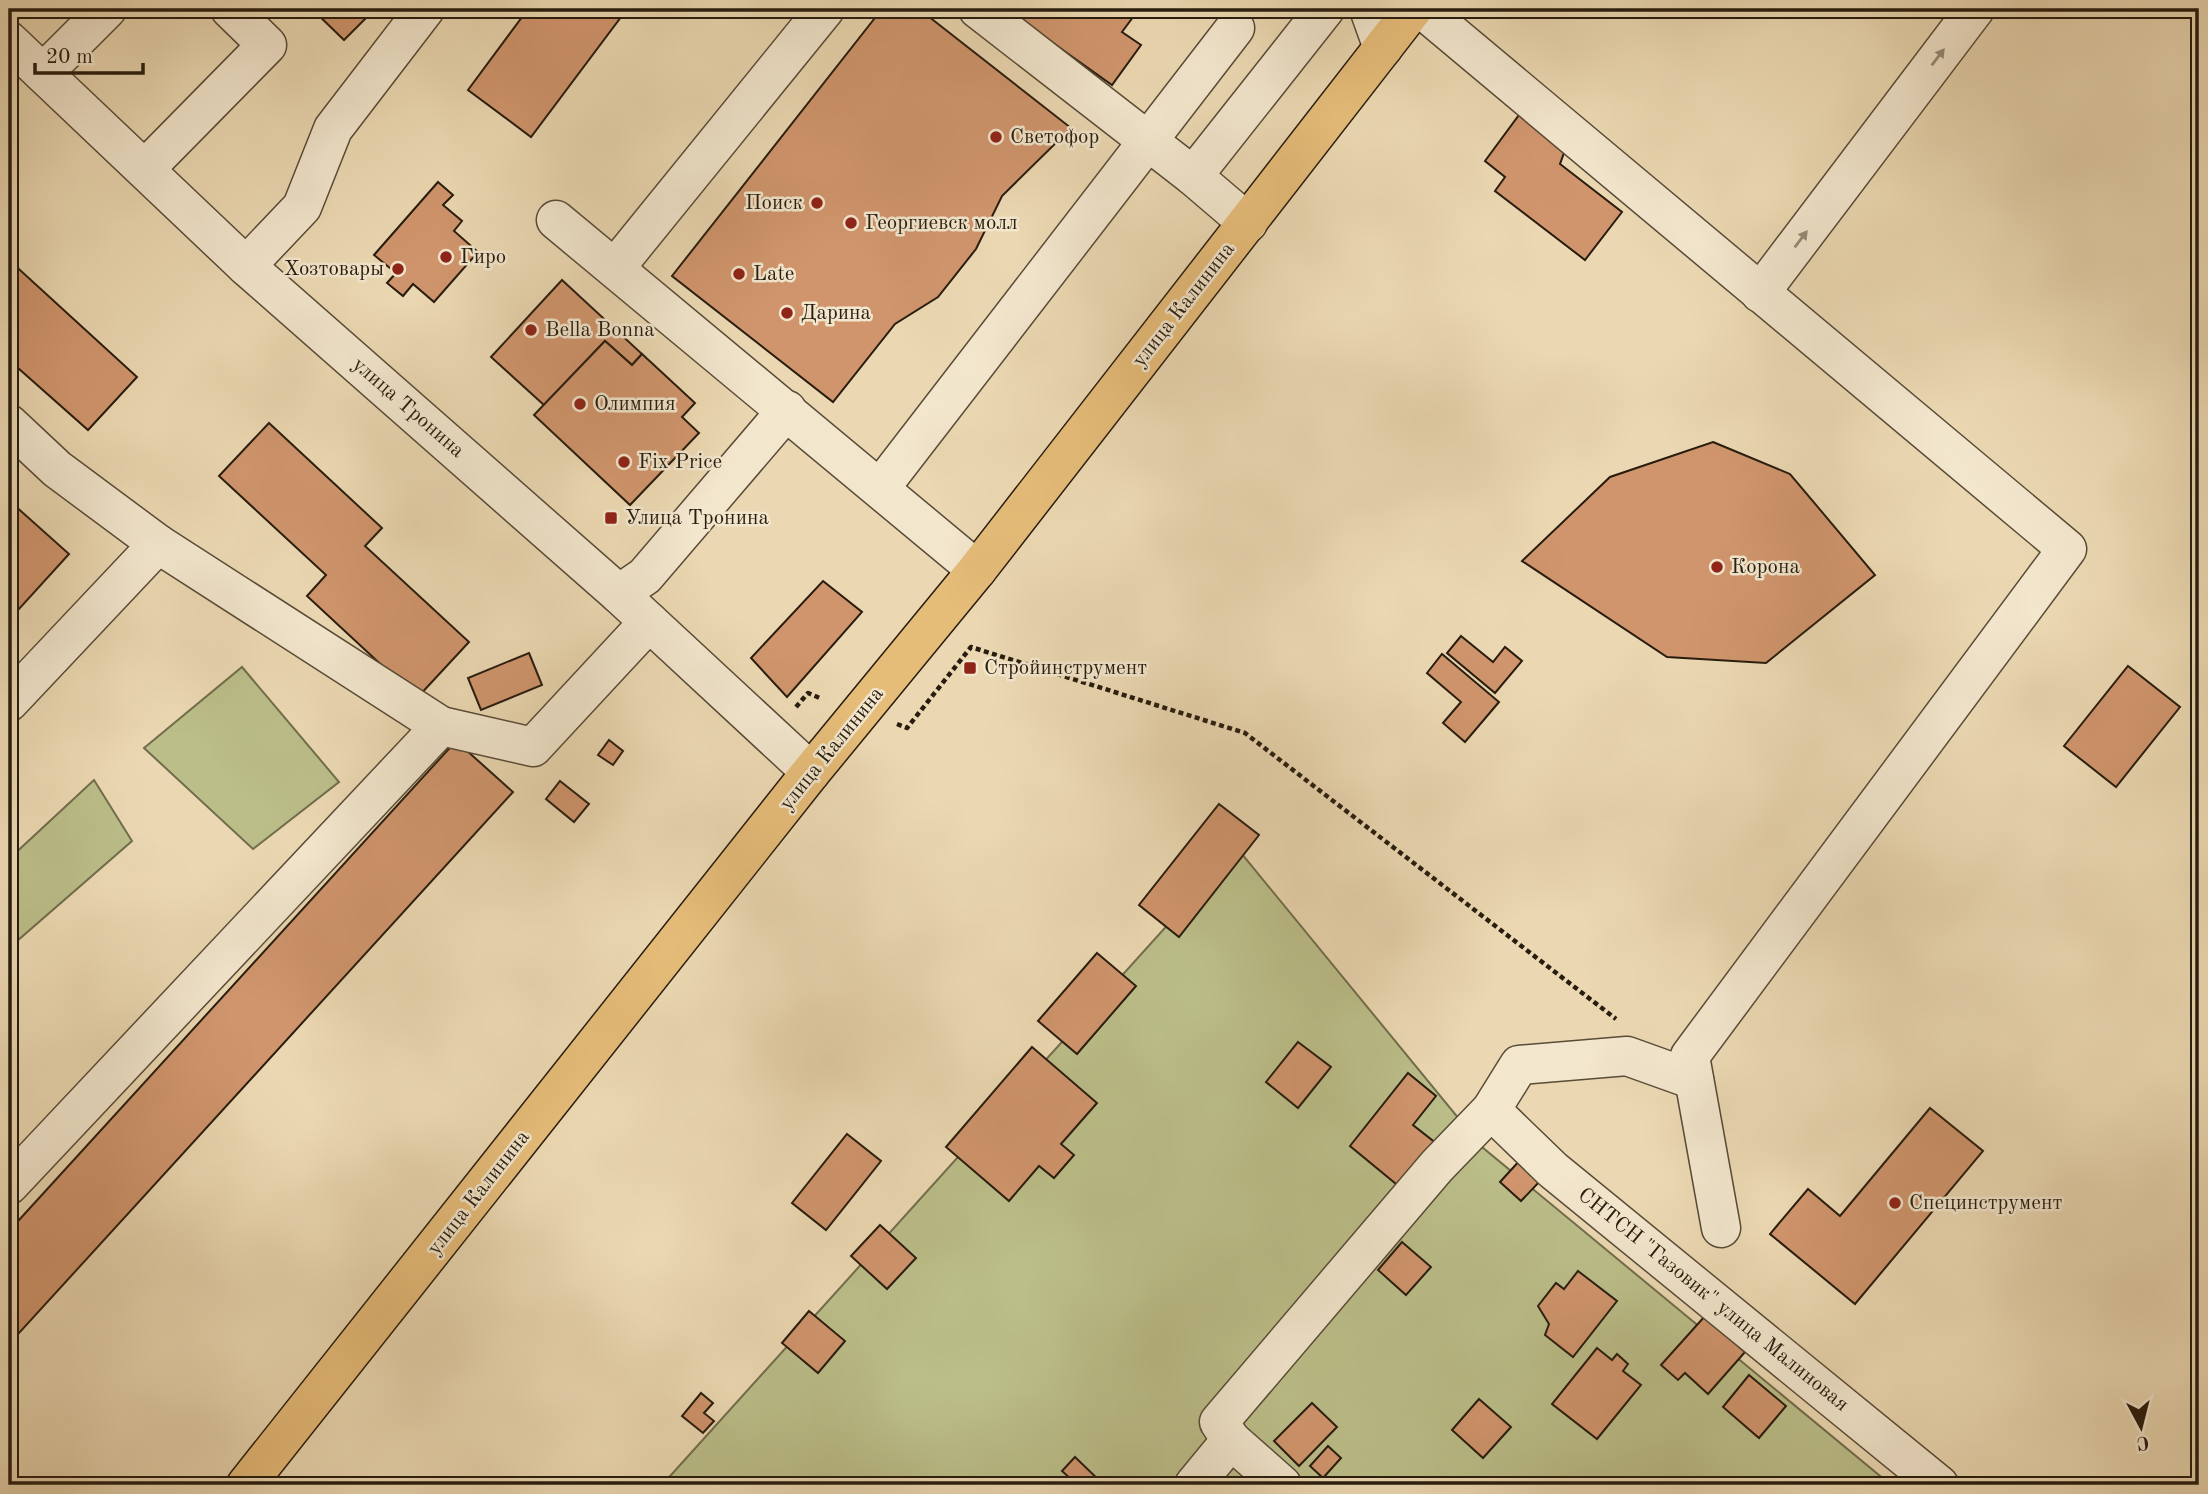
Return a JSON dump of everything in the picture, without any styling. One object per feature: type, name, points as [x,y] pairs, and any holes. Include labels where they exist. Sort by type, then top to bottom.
[{"type":"main road","name":"улица Калинина","points":[[246,1485],[811,772],[977,570],[1413,9]]},
{"type":"street","points":[[43,74],[107,9]]},
{"type":"street","points":[[145,169],[267,45],[230,9]]},
{"type":"street","points":[[246,266],[302,207],[333,129],[425,9]]},
{"type":"street","points":[[615,268],[825,9]]},
{"type":"street","points":[[978,9],[1248,223]]},
{"type":"street","points":[[1193,177],[1325,9]]},
{"type":"street","points":[[1369,9],[1383,48]]},
{"type":"street","points":[[1422,9],[2067,549],[1690,1056],[1721,1228]]},
{"type":"street","points":[[1760,293],[1975,9]]},
{"type":"street","points":[[881,486],[1234,28]]},
{"type":"street","name":"улица Тронина","points":[[9,41],[246,266],[619,594],[811,772]]},
{"type":"street","points":[[556,220],[881,486],[977,570]]},
{"type":"street","points":[[619,594],[645,576],[787,410]]},
{"type":"street","points":[[9,424],[57,470],[158,544],[441,726],[533,747],[649,622]]},
{"type":"street","points":[[9,702],[158,544]]},
{"type":"street","points":[[9,1185],[441,726]]},
{"type":"street","points":[[1282,1485],[1231,1440],[1219,1422],[1437,1166],[1491,1110],[1519,1065],[1627,1056],[1694,1080]]},
{"type":"street","name":"СНТСН \"Газовик\" улица Малиновая","points":[[1491,1110],[1553,1170],[1939,1485]]},
{"type":"street","points":[[1194,1485],[1231,1440]]},
{"type":"path","points":[[784,700],[794,708],[808,693],[907,727],[971,647],[1245,733],[1617,1021]]},
{"type":"green space","points":[[242,667],[339,782],[253,849],[144,748]]},
{"type":"green space","points":[[94,780],[132,841],[9,948],[9,859]]},
{"type":"green space","points":[[1237,848],[1482,1147],[1891,1485],[662,1485]]},
{"type":"building","points":[[312,9],[375,9],[344,40]]},
{"type":"building","points":[[528,9],[627,9],[531,137],[468,90]]},
{"type":"building","name":"Георгиевск молл","points":[[882,9],[919,9],[1071,128],[1002,196],[976,249],[938,297],[895,324],[833,402],[672,276]]},
{"type":"building","points":[[1005,9],[1139,9],[1122,32],[1141,45],[1112,85]]},
{"type":"building","points":[[1519,115],[1565,150],[1560,164],[1622,212],[1585,260],[1495,191],[1505,177],[1485,161]]},
{"type":"building","points":[[438,182],[453,195],[443,205],[462,221],[454,231],[478,252],[434,302],[413,284],[403,296],[387,283],[396,273],[374,255]]},
{"type":"building","points":[[9,260],[137,377],[88,430],[9,360]]},
{"type":"building","points":[[562,280],[642,354],[632,365],[605,341],[544,405],[491,357]]},
{"type":"building","points":[[605,341],[632,365],[642,354],[695,403],[682,417],[699,433],[630,505],[534,415]]},
{"type":"building","points":[[269,423],[382,528],[365,546],[469,642],[417,698],[307,596],[326,575],[219,476]]},
{"type":"building","points":[[1713,442],[1790,474],[1875,575],[1766,663],[1667,657],[1522,561],[1610,477]]},
{"type":"building","points":[[13,504],[69,554],[9,620],[9,509]]},
{"type":"building","points":[[823,581],[862,612],[787,697],[751,658]]},
{"type":"building","points":[[1461,636],[1493,662],[1505,647],[1522,661],[1495,693],[1447,653]]},
{"type":"building","points":[[529,653],[542,685],[481,710],[468,678]]},
{"type":"building","points":[[1442,654],[1499,702],[1465,742],[1443,723],[1461,702],[1427,673]]},
{"type":"building","points":[[2128,666],[2180,707],[2116,787],[2064,746]]},
{"type":"building","points":[[609,740],[623,751],[613,765],[598,755]]},
{"type":"building","points":[[456,741],[513,792],[9,1344],[9,1231]]},
{"type":"building","points":[[560,781],[589,804],[574,822],[546,799]]},
{"type":"building","points":[[1219,804],[1259,835],[1179,937],[1139,905]]},
{"type":"building","points":[[1097,953],[1136,986],[1077,1054],[1038,1021]]},
{"type":"building","points":[[1298,1042],[1331,1067],[1298,1108],[1266,1082]]},
{"type":"building","points":[[1032,1047],[1097,1103],[1061,1144],[1074,1155],[1054,1178],[1039,1166],[1009,1201],[946,1147]]},
{"type":"building","points":[[1408,1073],[1436,1096],[1413,1125],[1437,1144],[1401,1188],[1350,1146]]},
{"type":"building","name":"Специнструмент","points":[[1930,1108],[1983,1151],[1855,1304],[1770,1234],[1808,1189],[1840,1216]]},
{"type":"building","points":[[847,1134],[881,1161],[826,1230],[792,1203]]},
{"type":"building","points":[[1521,1159],[1542,1179],[1521,1201],[1500,1182]]},
{"type":"building","points":[[880,1225],[916,1258],[887,1289],[851,1256]]},
{"type":"building","points":[[1402,1242],[1431,1267],[1406,1295],[1378,1270]]},
{"type":"building","points":[[1578,1271],[1617,1301],[1573,1357],[1545,1335],[1549,1324],[1538,1306],[1556,1283],[1564,1289]]},
{"type":"building","points":[[809,1311],[845,1341],[818,1373],[782,1343]]},
{"type":"building","points":[[1705,1316],[1745,1352],[1708,1394],[1685,1373],[1678,1380],[1661,1365]]},
{"type":"building","points":[[1597,1348],[1612,1360],[1617,1354],[1628,1364],[1623,1371],[1641,1385],[1597,1439],[1552,1404]]},
{"type":"building","points":[[1749,1375],[1786,1406],[1759,1438],[1723,1407]]},
{"type":"building","points":[[701,1393],[713,1403],[704,1413],[714,1421],[703,1433],[682,1416]]},
{"type":"building","points":[[1479,1399],[1511,1427],[1483,1458],[1452,1430]]},
{"type":"building","points":[[1312,1403],[1337,1427],[1299,1466],[1274,1441]]},
{"type":"building","points":[[1328,1446],[1341,1458],[1323,1478],[1310,1466]]},
{"type":"building","points":[[1075,1457],[1104,1485],[1069,1485],[1073,1481],[1062,1471]]},
{"type":"place","name":"Светофор","points":[[996,137]]},
{"type":"place","name":"Поиск","points":[[817,203]]},
{"type":"place","name":"Георгиевск молл","points":[[851,223]]},
{"type":"place","name":"Гиро","points":[[446,257]]},
{"type":"place","name":"Хозтовары","points":[[398,269]]},
{"type":"place","name":"Late","points":[[739,274]]},
{"type":"place","name":"Дарина","points":[[787,313]]},
{"type":"place","name":"Bella Bonna","points":[[531,330]]},
{"type":"place","name":"Олимпия","points":[[580,404]]},
{"type":"place","name":"Fix Price","points":[[624,462]]},
{"type":"place","name":"Улица Тронина","points":[[611,518]]},
{"type":"place","name":"Корона","points":[[1717,567]]},
{"type":"place","name":"Стройинструмент","points":[[970,668]]},
{"type":"place","name":"Специнструмент","points":[[1895,1203]]}]
